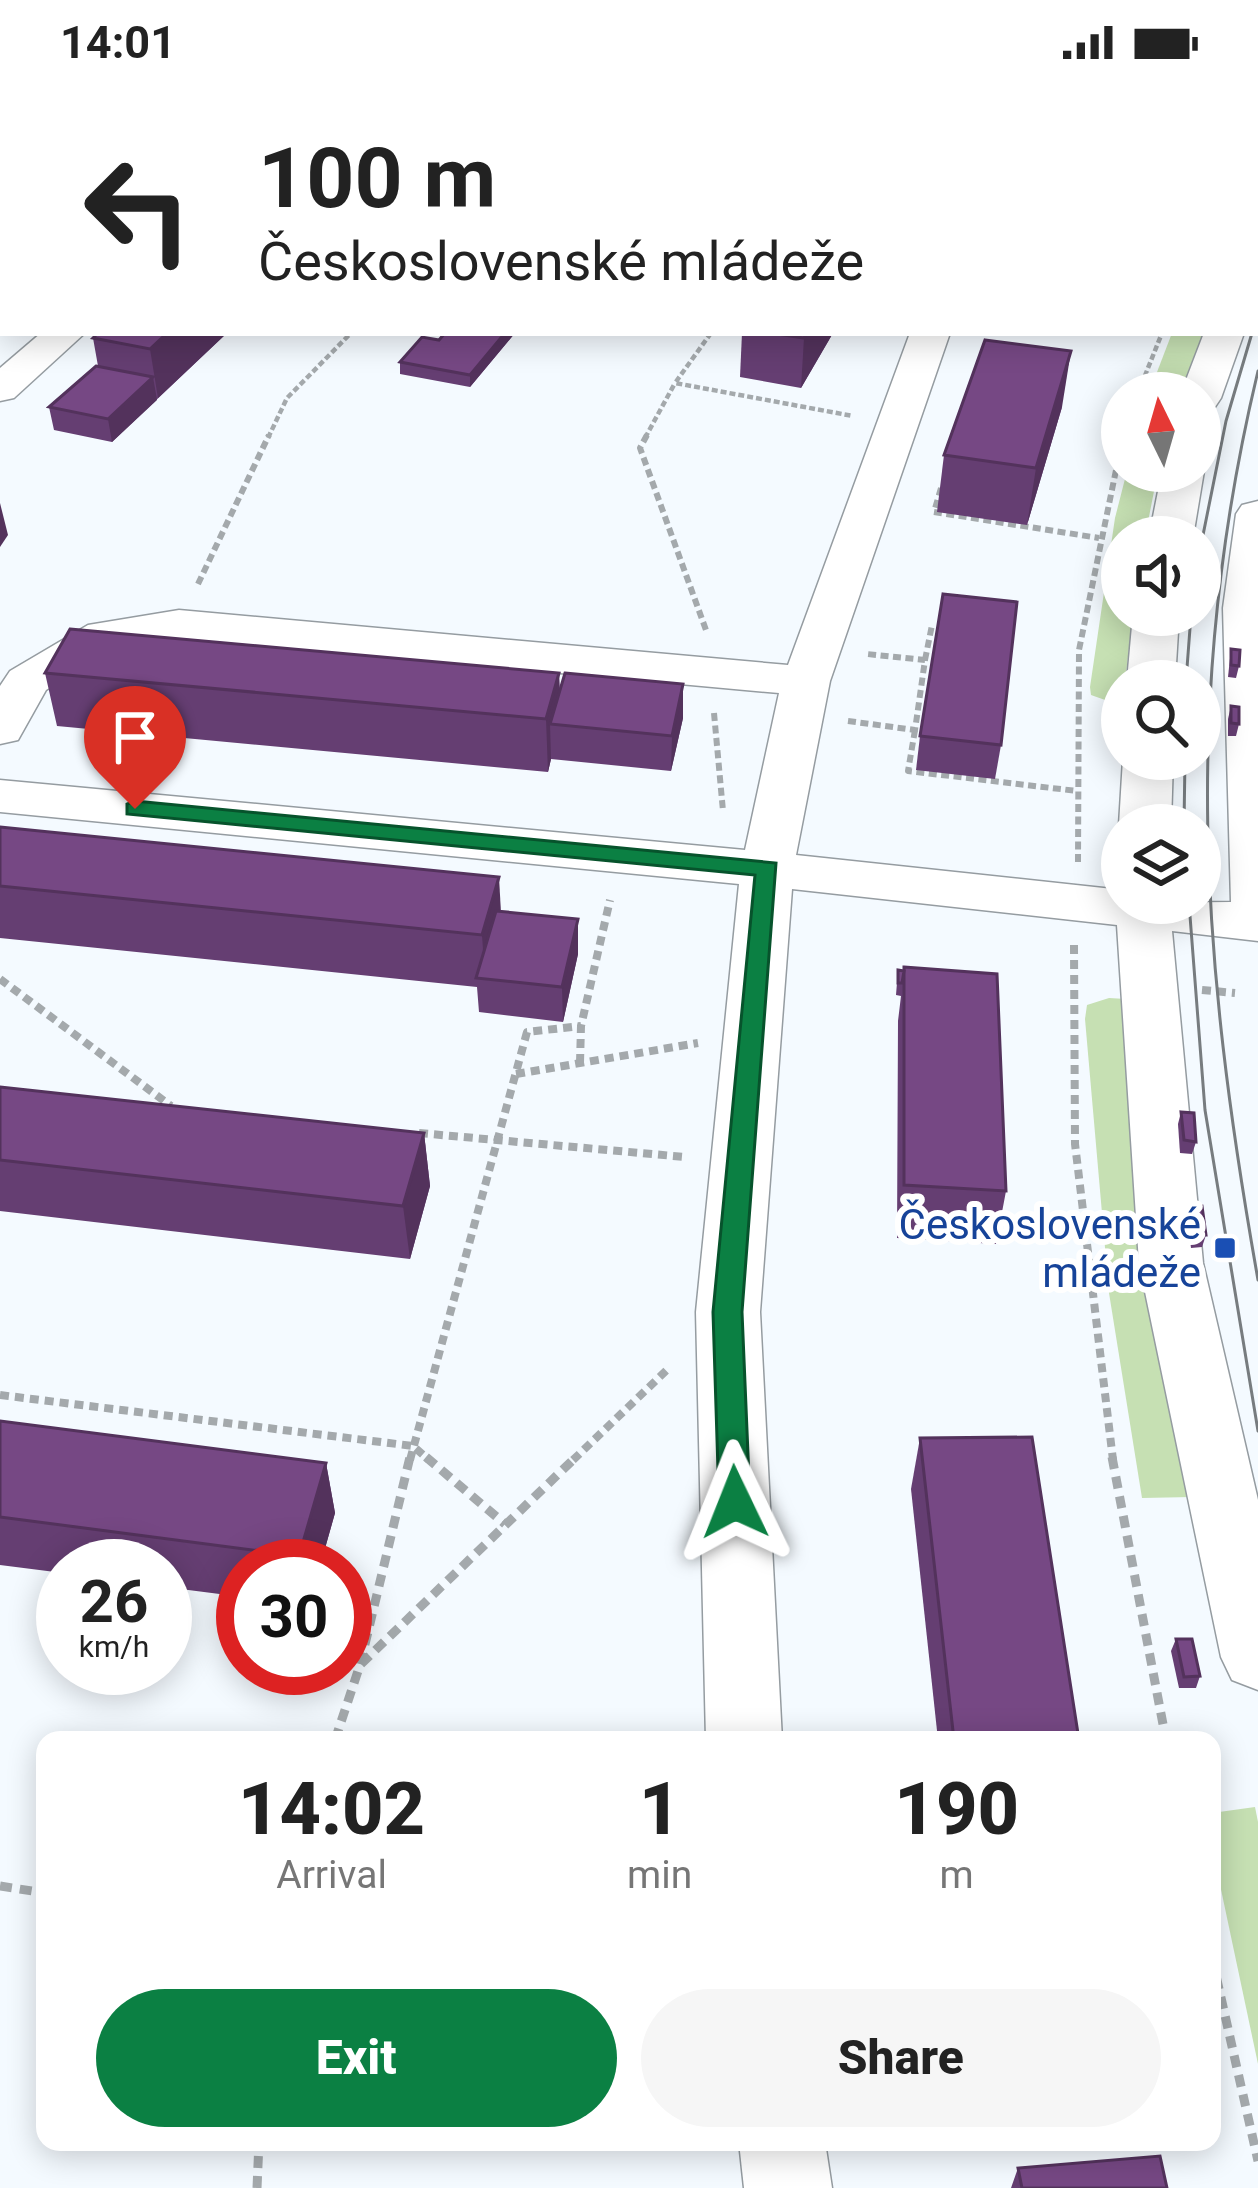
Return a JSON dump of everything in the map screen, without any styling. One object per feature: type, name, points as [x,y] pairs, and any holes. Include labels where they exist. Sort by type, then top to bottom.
[{"type":"street","points":[[0,389],[62,336]]},
{"type":"street","points":[[744,1731],[728,1312],[767,868],[806,681],[929,336]]},
{"type":"street","points":[[1210,372],[1224,336]]},
{"type":"street","points":[[1258,514],[1246,608],[1258,905]]},
{"type":"street","points":[[0,729],[27,681],[105,635],[179,623],[806,681]]},
{"type":"street","points":[[0,796],[1101,902]]},
{"type":"street","points":[[1221,918],[1258,923]]},
{"type":"street","points":[[1143,924],[1171,1263],[1258,1657]]},
{"type":"street","points":[[783,2151],[788,2188]]},
{"type":"path","points":[[179,623],[287,398],[348,336]]},
{"type":"path","points":[[707,631],[640,448],[675,383],[709,336]]},
{"type":"path","points":[[1146,372],[1161,336]]},
{"type":"path","points":[[675,383],[895,424]]},
{"type":"path","points":[[947,471],[934,512],[1099,538]]},
{"type":"path","points":[[1078,881],[1078,650],[1110,492]]},
{"type":"path","points":[[932,626],[908,771],[1077,791]]},
{"type":"path","points":[[863,653],[925,660]]},
{"type":"path","points":[[713,705],[724,831]]},
{"type":"path","points":[[847,721],[915,730]]},
{"type":"path","points":[[580,1063],[581,1026],[611,894]]},
{"type":"path","points":[[1074,934],[1070,1037],[1089,1274],[1165,1731]]},
{"type":"path","points":[[0,979],[171,1106]]},
{"type":"path","points":[[372,1616],[413,1446],[527,1032],[581,1026]]},
{"type":"path","points":[[516,1074],[753,1034]]},
{"type":"path","points":[[150,1104],[195,1109]]},
{"type":"path","points":[[404,1132],[741,1161]]},
{"type":"path","points":[[372,1654],[728,1312]]},
{"type":"path","points":[[0,1395],[413,1446],[505,1524]]},
{"type":"path","points":[[338,1731],[350,1695]]},
{"type":"path","points":[[0,1886],[36,1892]]},
{"type":"path","points":[[1221,1998],[1258,2161]]},
{"type":"path","points":[[256,2188],[258,2151]]},
{"type":"green space","points":[[1171,336],[1202,336],[1188,372],[1157,372]]},
{"type":"green space","points":[[1122,492],[1154,492],[1149,516],[1116,516]]},
{"type":"green space","points":[[1101,613],[1101,636],[1130,636],[1128,660],[1101,660],[1101,699],[1091,695]]},
{"type":"green space","points":[[1126,999],[1192,1497],[1142,1498],[1109,1293],[1085,1019],[1087,1005]]},
{"type":"green space","points":[[1255,1807],[1258,1822],[1258,2064],[1221,1889],[1221,1812]]},
{"type":"building","points":[[95,336],[164,336],[150,349]]},
{"type":"building","points":[[442,336],[502,336],[470,375],[400,362],[422,337],[439,340]]},
{"type":"building","points":[[985,340],[1071,351],[1036,468],[944,455]]},
{"type":"building","points":[[96,366],[153,377],[108,419],[49,407]]},
{"type":"building","points":[[943,594],[1017,602],[1001,745],[920,736]]},
{"type":"building","points":[[70,629],[559,673],[546,719],[45,673]]},
{"type":"building","points":[[1231,649],[1240,650],[1239,666],[1231,665]]},
{"type":"building","points":[[565,673],[683,684],[672,736],[550,724]]},
{"type":"building","points":[[1231,706],[1239,707],[1239,724],[1231,723]]},
{"type":"building","points":[[0,827],[499,877],[482,935],[0,886]]},
{"type":"building","points":[[496,911],[578,919],[562,987],[476,978]]},
{"type":"building","points":[[904,967],[997,974],[1006,1191],[904,1185]]},
{"type":"building","points":[[0,1087],[424,1133],[403,1206],[0,1160]]},
{"type":"building","points":[[1181,1112],[1194,1113],[1196,1142],[1184,1140]]},
{"type":"building","points":[[1191,1206],[1202,1206],[1206,1235],[1195,1235]]},
{"type":"building","points":[[0,1421],[326,1463],[304,1539],[216,1539],[216,1545],[0,1517]]},
{"type":"building","points":[[1032,1437],[1078,1731],[953,1731],[920,1438]]},
{"type":"building","points":[[1176,1639],[1192,1639],[1200,1676],[1184,1677]]},
{"type":"building","points":[[1160,2156],[1167,2188],[1022,2188],[1018,2168]]},
{"type":"tram line","points":[[1207,516],[1226,421],[1251,336]]},
{"type":"tram line","points":[[1258,371],[1234,489],[1218,603],[1209,715],[1208,825],[1223,1047],[1258,1280]]},
{"type":"tram line","points":[[1188,660],[1189,636]]},
{"type":"tram line","points":[[1184,804],[1185,780]]},
{"type":"tram line","points":[[1191,924],[1205,1110],[1258,1431]]},
{"type":"place","name":"Československé mládeže","points":[[1225,1248]]},
{"type":"route","points":[[135,809],[767,868],[728,1312],[735,1502]]}]
